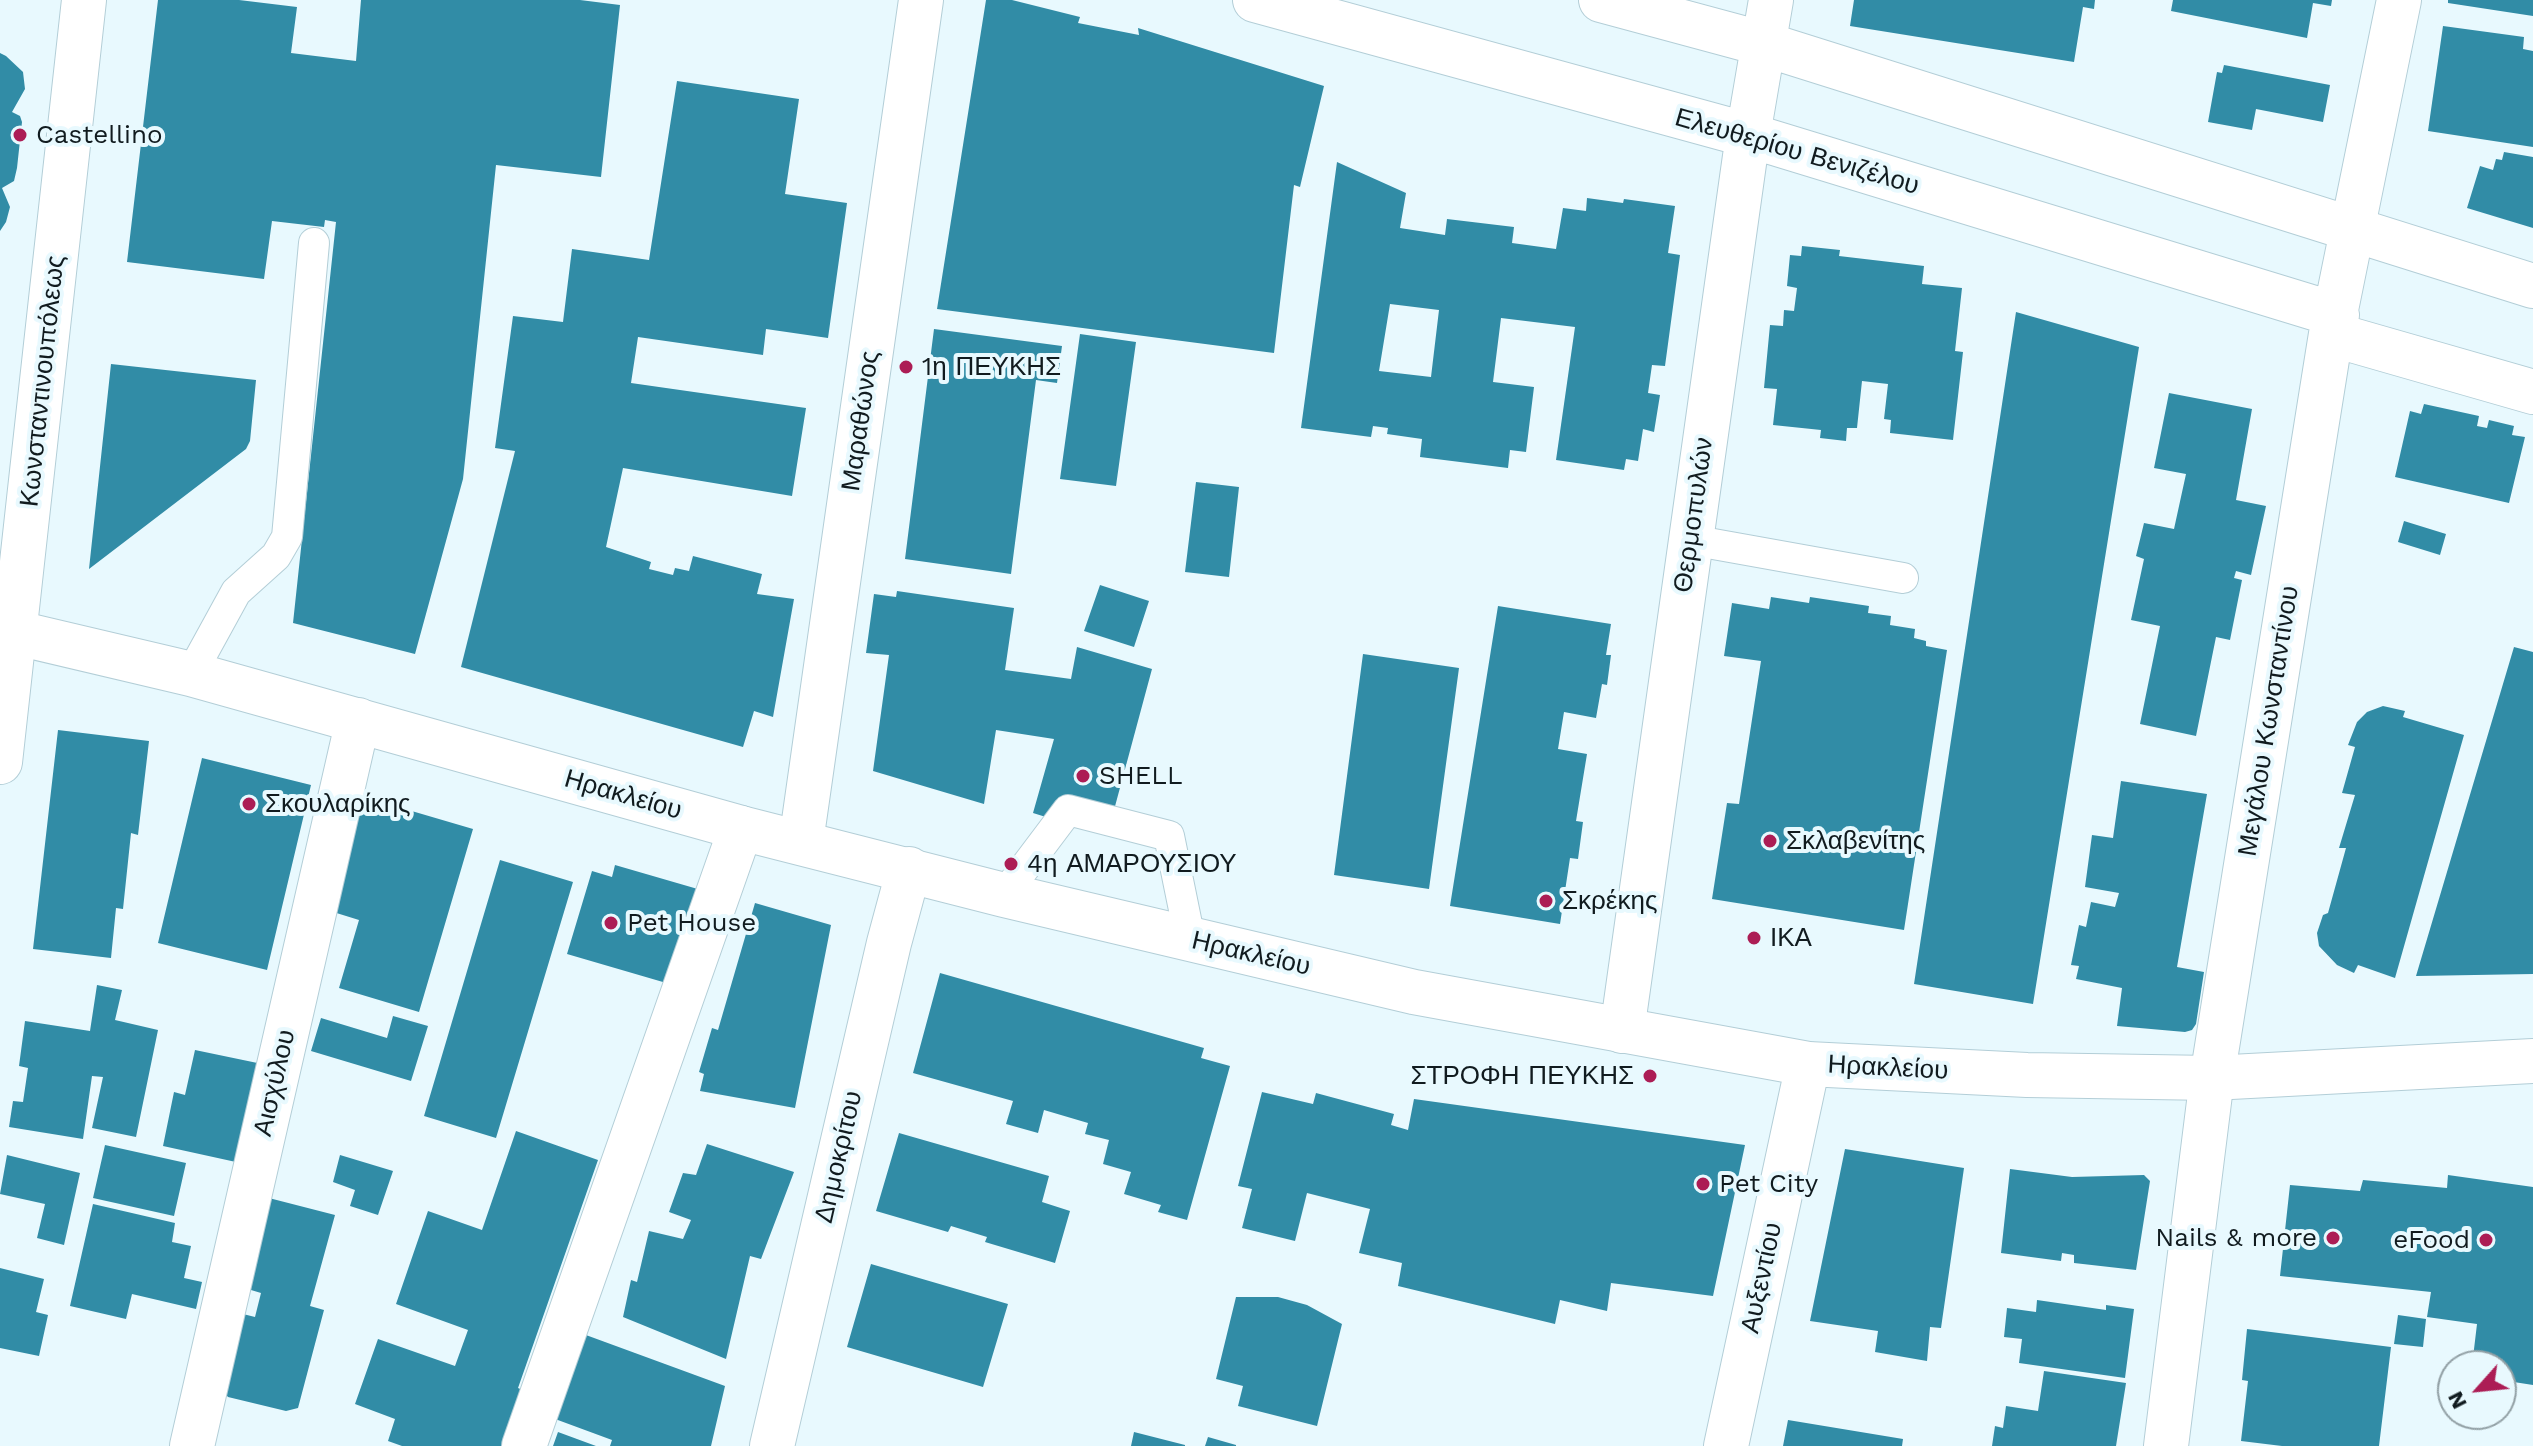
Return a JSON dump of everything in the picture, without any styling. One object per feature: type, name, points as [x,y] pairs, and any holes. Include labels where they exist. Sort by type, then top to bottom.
[{"type":"street","name":"Κωνσταντινουπόλεως","points":[[0,762],[8,630],[84,0]]},
{"type":"street","name":"Μαραθώνος","points":[[801,842],[921,0]]},
{"type":"street","name":"Ελευθερίου Βενιζέλου","points":[[1255,0],[1748,135],[2533,392]]},
{"type":"street","points":[[1601,0],[1764,44],[2533,286]]},
{"type":"street","name":"Θερμοπυλών","points":[[1622,1031],[1748,135],[1771,0]]},
{"type":"street","name":"Μεγάλου Κωνσταντίνου","points":[[2166,1446],[2212,1078],[2334,325],[2399,0]]},
{"type":"street","name":"Ηρακλείου","points":[[8,630],[191,674],[741,828],[1004,895],[1414,992],[1808,1064],[2027,1075],[2212,1078],[2533,1061]]},
{"type":"street","name":"Αισχύλου","points":[[192,1446],[358,720]]},
{"type":"street","points":[[524,1446],[741,828]]},
{"type":"street","name":"Δημοκρίτου","points":[[772,1446],[909,869]]},
{"type":"street","name":"Αυξεντίου","points":[[1726,1446],[1808,1064]]},
{"type":"lane","points":[[191,674],[236,592],[276,556],[287,537],[314,243]]},
{"type":"lane","points":[[1691,540],[1903,578]]},
{"type":"lane","points":[[1004,895],[1068,810],[1169,836],[1190,939]]},
{"type":"building","points":[[158,0],[239,0],[297,7],[291,53],[356,61],[361,0],[580,0],[620,5],[601,177],[496,165],[463,479],[415,654],[293,623],[336,222],[325,220],[324,227],[272,221],[264,279],[127,262]]},
{"type":"building","points":[[986,0],[1012,0],[1080,17],[1078,23],[1139,35],[1138,28],[1324,86],[1300,187],[1294,185],[1274,353],[937,309]]},
{"type":"building","points":[[1854,0],[2095,0],[2094,9],[2083,7],[2074,62],[1850,26]]},
{"type":"building","points":[[2173,0],[2332,0],[2331,6],[2313,3],[2307,38],[2171,11]]},
{"type":"building","points":[[2448,0],[2533,0],[2533,16],[2448,3]]},
{"type":"building","points":[[2443,26],[2524,37],[2523,49],[2533,51],[2533,147],[2428,131]]},
{"type":"building","points":[[0,53],[23,72],[25,89],[12,112],[20,116],[22,122],[14,181],[2,188],[10,207],[0,231]]},
{"type":"building","points":[[2224,65],[2330,85],[2323,122],[2256,109],[2252,130],[2208,122],[2217,72],[2222,73]]},
{"type":"building","points":[[677,81],[799,99],[785,194],[847,203],[828,338],[766,329],[763,355],[638,337],[631,383],[806,408],[792,496],[623,468],[606,547],[651,562],[649,569],[673,575],[675,568],[689,571],[693,556],[762,574],[757,594],[794,599],[773,717],[754,711],[743,747],[461,667],[515,451],[495,448],[513,316],[563,322],[572,249],[649,260]]},
{"type":"building","points":[[2504,152],[2533,157],[2533,228],[2467,208],[2480,166],[2493,170],[2496,159],[2502,160]]},
{"type":"building","points":[[1337,162],[1406,193],[1400,228],[1445,235],[1447,219],[1514,227],[1512,243],[1556,249],[1563,208],[1586,211],[1587,198],[1675,206],[1668,253],[1680,255],[1665,366],[1652,365],[1648,393],[1660,395],[1654,432],[1643,429],[1638,461],[1626,459],[1624,470],[1556,460],[1575,327],[1501,318],[1493,382],[1534,387],[1526,452],[1510,450],[1508,468],[1420,457],[1422,439],[1387,434],[1388,428],[1373,426],[1371,437],[1301,428]],"holes":[[[1390,304],[1439,310],[1431,377],[1379,371]]]},
{"type":"building","points":[[1802,246],[1840,250],[1839,256],[1924,266],[1922,284],[1962,288],[1955,351],[1963,352],[1953,440],[1890,433],[1891,420],[1884,419],[1888,384],[1862,381],[1857,428],[1847,428],[1846,441],[1820,438],[1821,430],[1773,425],[1777,389],[1764,388],[1770,325],[1783,326],[1784,310],[1794,311],[1797,288],[1787,286],[1790,255],[1801,256]]},
{"type":"building","points":[[2016,312],[2139,347],[2033,1004],[1914,984]]},
{"type":"building","points":[[934,329],[1062,346],[1057,383],[1036,380],[1011,574],[905,559]]},
{"type":"building","points":[[1080,334],[1136,342],[1116,486],[1060,479]]},
{"type":"building","points":[[111,364],[256,380],[250,441],[246,449],[89,569]]},
{"type":"building","points":[[2169,393],[2252,409],[2236,500],[2266,506],[2251,575],[2236,571],[2234,578],[2242,580],[2230,640],[2216,637],[2196,736],[2140,724],[2160,626],[2131,620],[2144,559],[2136,556],[2144,523],[2174,529],[2186,474],[2154,468]]},
{"type":"building","points":[[2424,404],[2479,416],[2477,426],[2487,428],[2489,420],[2514,426],[2512,435],[2525,437],[2509,503],[2395,477],[2410,411],[2421,414]]},
{"type":"building","points":[[1196,482],[1239,487],[1229,577],[1185,572]]},
{"type":"building","points":[[2404,521],[2446,534],[2440,555],[2398,542]]},
{"type":"building","points":[[1100,585],[1149,601],[1134,647],[1084,631]]},
{"type":"building","points":[[897,591],[1014,608],[1005,670],[1071,679],[1077,647],[1152,669],[1107,836],[1033,813],[1054,739],[996,730],[984,804],[873,771],[889,655],[866,653],[874,594],[896,597]]},
{"type":"building","points":[[1771,597],[1809,603],[1810,597],[1869,606],[1868,613],[1891,616],[1890,625],[1915,629],[1914,638],[1926,641],[1926,646],[1947,650],[1904,930],[1712,899],[1727,803],[1739,804],[1761,661],[1724,656],[1732,603],[1769,609]]},
{"type":"building","points":[[1498,606],[1611,624],[1606,655],[1611,655],[1607,685],[1602,684],[1596,718],[1564,712],[1558,749],[1587,754],[1576,821],[1583,822],[1578,859],[1570,858],[1560,924],[1450,906]]},
{"type":"building","points":[[2514,647],[2533,652],[2533,974],[2416,976]]},
{"type":"building","points":[[1363,654],[1459,668],[1429,889],[1334,875]]},
{"type":"building","points":[[2383,706],[2405,711],[2403,717],[2464,735],[2395,978],[2358,965],[2354,973],[2337,965],[2319,946],[2317,933],[2323,915],[2328,913],[2346,848],[2339,848],[2355,795],[2342,793],[2355,747],[2348,745],[2357,722],[2367,712]]},
{"type":"building","points":[[58,730],[149,741],[138,835],[131,833],[123,909],[116,908],[111,958],[33,949]]},
{"type":"building","points":[[202,758],[311,785],[267,970],[158,943]]},
{"type":"building","points":[[2121,781],[2207,794],[2177,967],[2204,972],[2196,1024],[2192,1030],[2185,1032],[2117,1026],[2122,988],[2076,979],[2079,966],[2071,965],[2079,925],[2086,927],[2091,902],[2115,907],[2119,893],[2085,887],[2092,835],[2113,838]]},
{"type":"building","points":[[364,797],[473,829],[419,1012],[339,988],[359,920],[330,911]]},
{"type":"building","points":[[500,860],[573,882],[496,1138],[424,1116]]},
{"type":"building","points":[[615,865],[708,892],[680,987],[567,954],[592,871],[612,877]]},
{"type":"building","points":[[755,903],[831,925],[795,1108],[700,1091],[704,1074],[699,1072],[712,1028],[718,1030]]},
{"type":"building","points":[[940,973],[1204,1048],[1201,1058],[1230,1066],[1187,1220],[1158,1212],[1161,1205],[1124,1194],[1131,1172],[1103,1164],[1109,1140],[1085,1134],[1088,1123],[1044,1110],[1038,1133],[1006,1124],[1013,1101],[913,1073]]},
{"type":"building","points":[[97,985],[122,990],[115,1020],[158,1030],[136,1137],[92,1128],[103,1077],[92,1076],[83,1139],[9,1127],[13,1101],[23,1102],[28,1068],[19,1066],[25,1021],[90,1031]]},
{"type":"building","points":[[393,1016],[428,1026],[411,1081],[311,1051],[321,1018],[387,1038]]},
{"type":"building","points":[[195,1050],[267,1065],[245,1164],[163,1146],[174,1092],[185,1095]]},
{"type":"building","points":[[1262,1092],[1313,1104],[1316,1093],[1394,1114],[1391,1125],[1408,1130],[1414,1099],[1745,1145],[1713,1296],[1611,1283],[1607,1311],[1560,1300],[1555,1324],[1398,1286],[1402,1263],[1359,1253],[1370,1209],[1307,1193],[1295,1241],[1242,1228],[1252,1189],[1238,1186]]},
{"type":"building","points":[[516,1131],[598,1160],[518,1388],[527,1392],[515,1446],[402,1446],[388,1441],[395,1419],[355,1404],[378,1339],[455,1366],[468,1330],[396,1304],[428,1211],[482,1230]]},
{"type":"building","points":[[899,1133],[1049,1176],[1042,1202],[1070,1211],[1055,1263],[985,1242],[987,1237],[951,1226],[948,1232],[876,1211]]},
{"type":"building","points":[[707,1144],[794,1172],[761,1259],[750,1256],[726,1359],[623,1317],[631,1280],[637,1282],[649,1231],[683,1239],[691,1220],[669,1212],[683,1173],[696,1175]]},
{"type":"building","points":[[105,1145],[186,1163],[174,1216],[93,1198]]},
{"type":"building","points":[[1845,1149],[1964,1168],[1941,1328],[1930,1327],[1927,1361],[1875,1352],[1878,1331],[1810,1321]]},
{"type":"building","points":[[7,1155],[80,1173],[64,1245],[37,1238],[45,1204],[0,1194]]},
{"type":"building","points":[[340,1155],[393,1171],[378,1215],[350,1206],[355,1190],[333,1182]]},
{"type":"building","points":[[2010,1169],[2072,1177],[2144,1175],[2150,1181],[2136,1270],[2074,1263],[2074,1255],[2062,1253],[2061,1261],[2001,1253]]},
{"type":"building","points":[[2448,1175],[2533,1187],[2533,1385],[2517,1382],[2517,1350],[2474,1350],[2477,1324],[2427,1317],[2431,1292],[2280,1276],[2290,1185],[2360,1191],[2363,1180],[2447,1188]]},
{"type":"building","points":[[265,1197],[335,1215],[310,1306],[324,1310],[298,1408],[286,1411],[228,1397],[219,1386],[239,1313],[255,1317],[261,1293],[241,1287]]},
{"type":"building","points":[[93,1204],[175,1223],[172,1242],[191,1246],[184,1278],[202,1282],[196,1309],[132,1294],[126,1319],[70,1306]]},
{"type":"building","points":[[871,1264],[1008,1304],[983,1387],[847,1347]]},
{"type":"building","points":[[0,1268],[44,1279],[36,1312],[48,1315],[39,1356],[0,1348]]},
{"type":"building","points":[[1236,1297],[1278,1297],[1307,1305],[1342,1324],[1317,1426],[1238,1406],[1243,1386],[1216,1379]]},
{"type":"building","points":[[2037,1300],[2106,1310],[2106,1305],[2134,1309],[2125,1378],[2019,1363],[2022,1339],[2004,1337],[2007,1308],[2036,1312]]},
{"type":"building","points":[[2398,1315],[2426,1319],[2423,1347],[2394,1344]]},
{"type":"building","points":[[2247,1329],[2391,1347],[2379,1446],[2282,1446],[2241,1441],[2248,1381],[2242,1380]]},
{"type":"building","points":[[575,1331],[725,1386],[711,1446],[610,1446],[612,1440],[547,1416]]},
{"type":"building","points":[[2044,1371],[2126,1383],[2116,1446],[1992,1446],[1995,1426],[2003,1428],[2006,1406],[2038,1411]]},
{"type":"building","points":[[1788,1420],[1903,1439],[1902,1446],[1783,1446]]},
{"type":"building","points":[[558,1432],[596,1446],[553,1446]]},
{"type":"building","points":[[1134,1432],[1185,1445],[1185,1446],[1131,1446]]},
{"type":"building","points":[[1208,1437],[1236,1445],[1236,1446],[1205,1446]]},
{"type":"place","name":"Castellino","points":[[20,135]]},
{"type":"place","name":"1η ΠΕΥΚΗΣ","points":[[906,367]]},
{"type":"place","name":"SHELL","points":[[1083,776]]},
{"type":"place","name":"Σκουλαρίκης","points":[[249,804]]},
{"type":"place","name":"Σκλαβενίτης","points":[[1770,841]]},
{"type":"place","name":"4η ΑΜΑΡΟΥΣΙΟΥ","points":[[1011,864]]},
{"type":"place","name":"Σκρέκης","points":[[1546,901]]},
{"type":"place","name":"Pet House","points":[[611,923]]},
{"type":"place","name":"ΙΚΑ","points":[[1754,938]]},
{"type":"place","name":"ΣΤΡΟΦΗ ΠΕΥΚΗΣ","points":[[1650,1076]]},
{"type":"place","name":"Pet City","points":[[1703,1184]]},
{"type":"place","name":"Nails & more","points":[[2333,1238]]},
{"type":"place","name":"eFood","points":[[2486,1240]]}]
